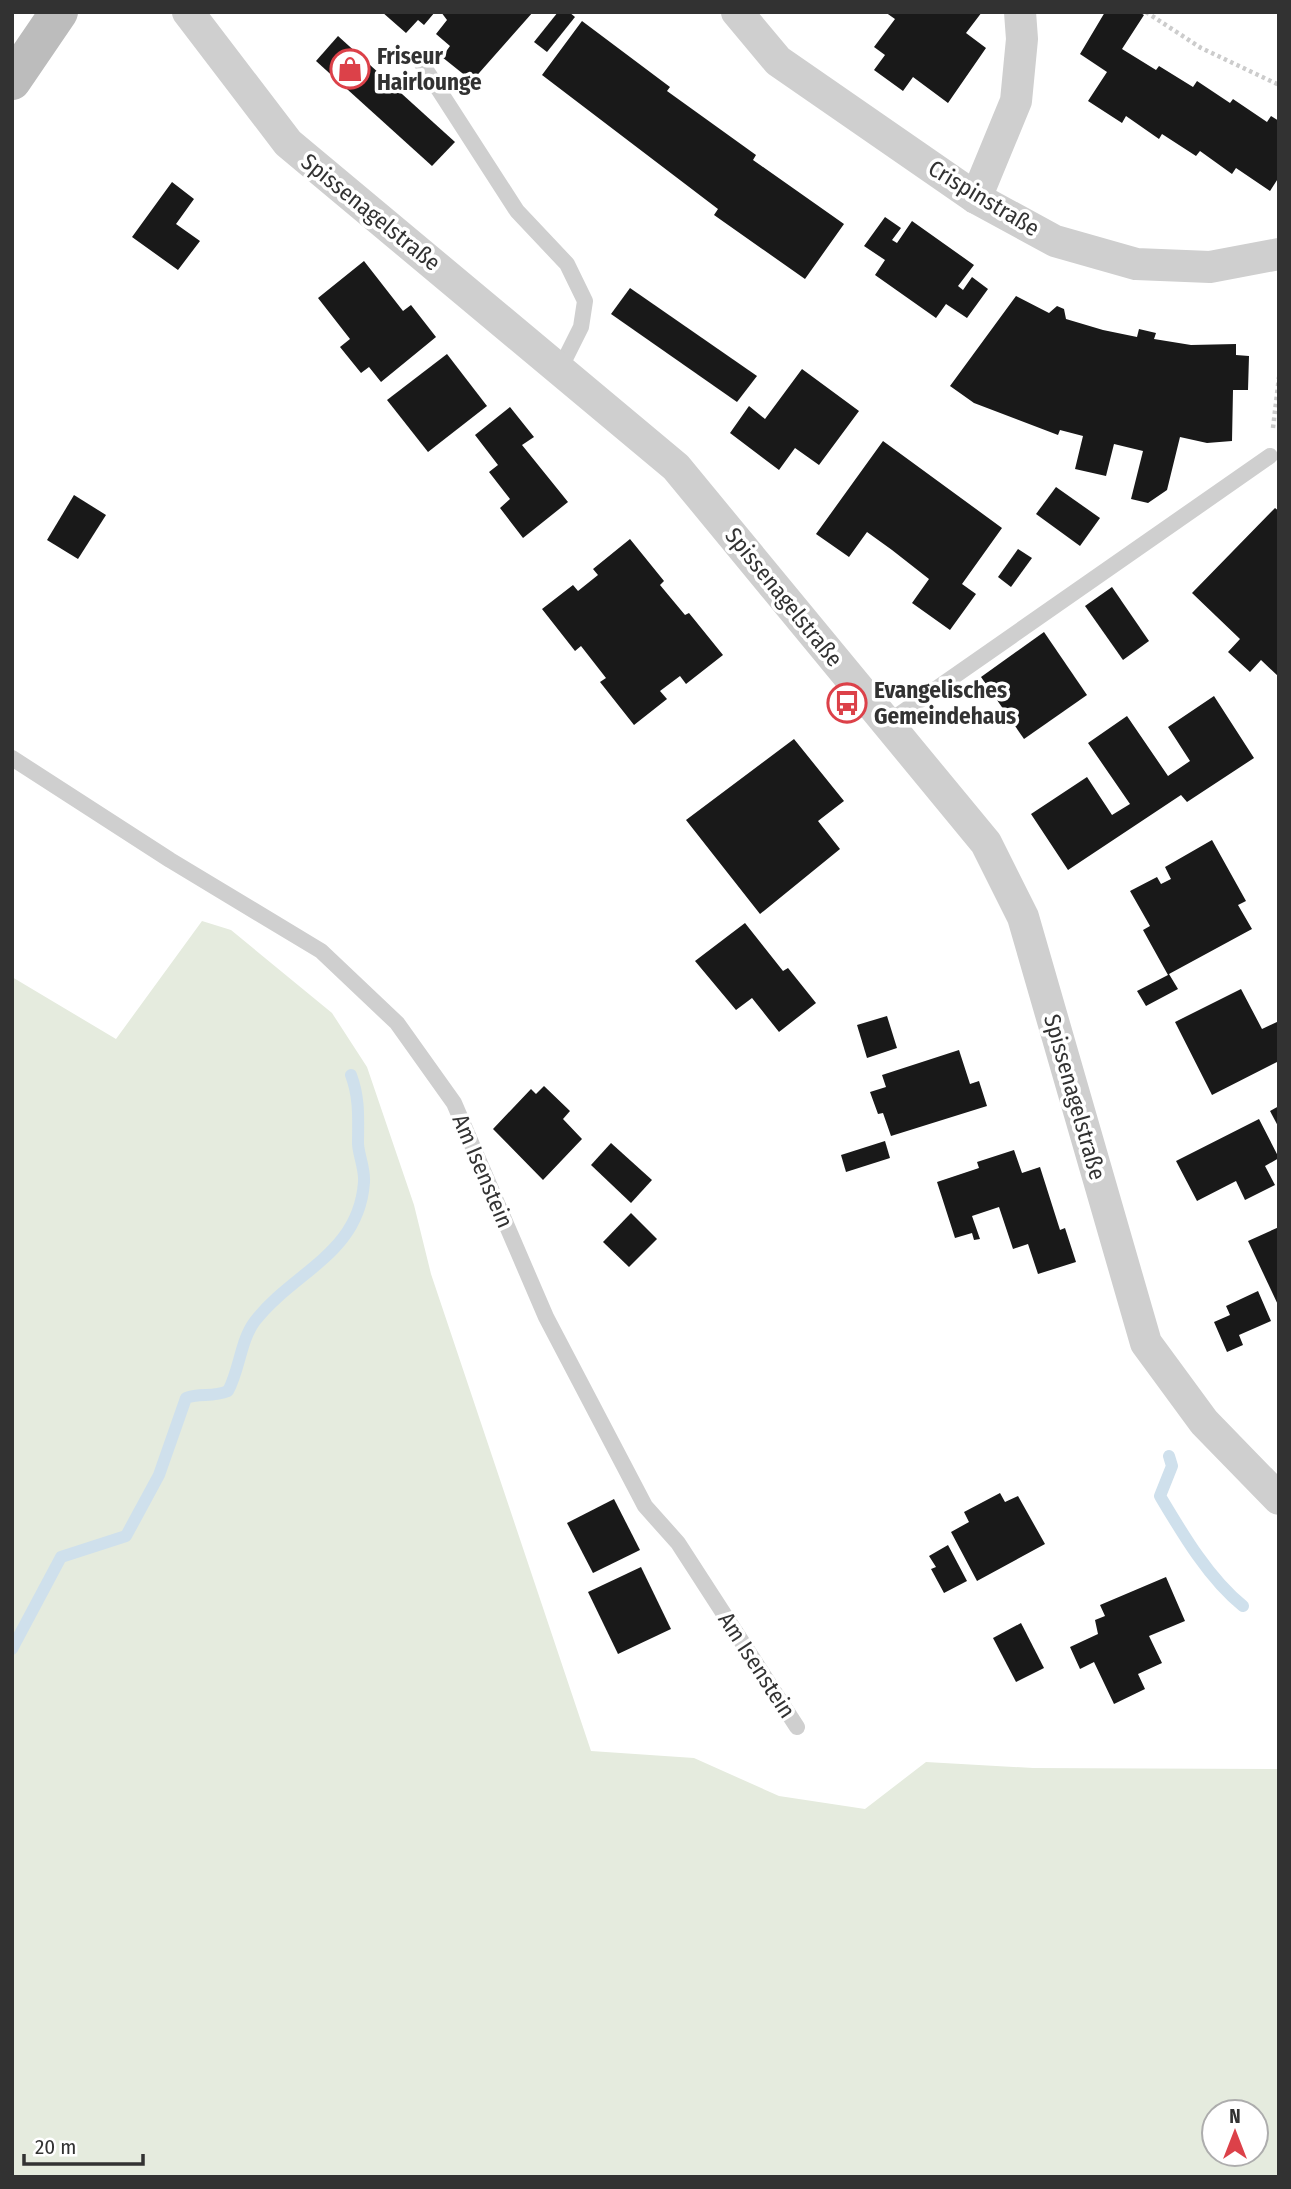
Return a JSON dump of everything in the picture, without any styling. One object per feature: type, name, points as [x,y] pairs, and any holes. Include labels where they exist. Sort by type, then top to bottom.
[{"type":"main road","points":[[12,81],[59,12]]},
{"type":"street","name":"Crispinstraße","points":[[737,12],[779,61],[976,198],[1055,241],[1136,264],[1210,267],[1279,254]]},
{"type":"street","points":[[976,198],[1016,101],[1022,39],[1020,12]]},
{"type":"street","name":"Spissenagelstraße","points":[[196,15],[288,143],[561,367],[676,467],[986,843],[1023,917],[1146,1343],[1205,1422],[1279,1499]]},
{"type":"lane","points":[[417,55],[517,211],[567,264],[585,301],[581,327],[561,367]]},
{"type":"lane","points":[[887,723],[1270,456]]},
{"type":"lane","name":"Am Isenstein","points":[[12,758],[170,860],[321,951],[397,1023],[454,1103],[546,1317],[645,1506],[678,1543],[797,1727]]},
{"type":"path","points":[[1146,12],[1201,48],[1279,85]]},
{"type":"path","points":[[1270,456],[1279,377]]},
{"type":"shaded area","points":[[202,921],[231,930],[332,1013],[367,1067],[414,1205],[431,1274],[591,1751],[694,1758],[779,1796],[865,1809],[926,1762],[1033,1768],[1279,1769],[1279,2177],[12,2177],[12,977],[116,1039]]},
{"type":"building","points":[[382,12],[435,12],[424,25],[418,20],[406,33]]},
{"type":"building","points":[[441,12],[533,12],[472,81],[442,57],[450,46],[436,34],[447,20]]},
{"type":"building","points":[[558,12],[569,12],[575,17],[547,52],[534,42]]},
{"type":"building","points":[[885,12],[982,12],[966,33],[986,48],[948,103],[913,77],[903,91],[874,70],[885,55],[874,47],[895,19]]},
{"type":"building","points":[[1105,12],[1139,12],[1144,15],[1122,49],[1156,70],[1159,66],[1193,87],[1197,81],[1230,103],[1233,99],[1267,122],[1271,116],[1279,121],[1279,177],[1270,191],[1236,168],[1232,174],[1200,151],[1196,156],[1162,134],[1159,139],[1126,116],[1122,123],[1088,101],[1107,72],[1080,54]]},
{"type":"building","points":[[582,21],[670,87],[667,91],[756,155],[753,160],[844,224],[805,279],[714,215],[718,209],[542,75]]},
{"type":"building","points":[[338,36],[455,142],[432,166],[316,61]]},
{"type":"building","points":[[172,182],[194,199],[176,224],[200,241],[178,270],[132,237]]},
{"type":"building","points":[[885,217],[901,228],[892,240],[897,243],[912,221],[974,265],[958,286],[963,290],[972,277],[988,289],[967,318],[946,304],[936,318],[875,275],[885,260],[864,246]]},
{"type":"building","points":[[364,261],[403,311],[411,305],[436,337],[381,382],[369,367],[361,373],[340,347],[350,339],[318,298]]},
{"type":"building","points":[[630,288],[757,376],[737,402],[611,314]]},
{"type":"building","points":[[1016,296],[1049,313],[1057,306],[1064,309],[1066,319],[1103,330],[1137,337],[1139,329],[1156,333],[1154,339],[1191,345],[1236,344],[1236,355],[1249,356],[1248,390],[1233,390],[1232,441],[1207,443],[1180,437],[1167,490],[1148,503],[1131,499],[1143,451],[1114,444],[1106,476],[1075,469],[1083,436],[1060,430],[1058,435],[974,403],[950,386]]},
{"type":"building","points":[[447,354],[487,406],[428,452],[387,400]]},
{"type":"building","points":[[802,369],[859,411],[819,465],[795,448],[779,470],[730,433],[749,406],[765,419]]},
{"type":"building","points":[[510,407],[534,437],[522,445],[568,502],[523,538],[500,508],[510,499],[489,472],[498,465],[475,435]]},
{"type":"building","points":[[883,441],[1002,528],[962,584],[976,594],[950,630],[912,603],[929,579],[867,532],[849,557],[816,534]]},
{"type":"building","points":[[1056,487],[1100,518],[1080,546],[1036,514]]},
{"type":"building","points":[[74,495],[106,515],[78,559],[47,540]]},
{"type":"building","points":[[1275,508],[1279,511],[1279,677],[1261,660],[1250,672],[1228,652],[1240,639],[1192,593]]},
{"type":"building","points":[[630,539],[664,581],[660,585],[685,615],[689,613],[723,655],[686,684],[680,676],[660,691],[667,699],[634,725],[600,682],[606,678],[581,646],[575,651],[542,609],[573,585],[578,591],[598,575],[593,569]]},
{"type":"building","points":[[1018,549],[1032,558],[1011,587],[998,577]]},
{"type":"building","points":[[1112,587],[1149,641],[1123,660],[1085,606]]},
{"type":"building","points":[[1044,632],[1087,695],[1024,739],[981,677]]},
{"type":"building","points":[[1214,696],[1254,758],[1187,802],[1181,795],[1068,870],[1031,814],[1087,777],[1112,815],[1130,804],[1088,743],[1127,716],[1168,776],[1190,761],[1168,727]]},
{"type":"building","points":[[794,739],[844,801],[818,821],[840,849],[760,914],[686,820]]},
{"type":"building","points":[[1212,840],[1246,901],[1238,905],[1252,929],[1169,974],[1178,989],[1146,1006],[1137,991],[1168,975],[1143,930],[1150,926],[1130,891],[1157,877],[1161,884],[1171,879],[1165,867]]},
{"type":"building","points":[[745,923],[783,971],[788,968],[816,1003],[779,1032],[752,998],[736,1010],[695,961]]},
{"type":"building","points":[[1241,989],[1262,1029],[1279,1021],[1279,1061],[1212,1095],[1175,1022]]},
{"type":"building","points":[[887,1016],[897,1048],[867,1058],[857,1025]]},
{"type":"building","points":[[959,1050],[970,1084],[979,1081],[987,1106],[891,1136],[883,1113],[878,1114],[870,1092],[886,1087],[882,1075]]},
{"type":"building","points":[[544,1086],[570,1111],[563,1119],[582,1139],[543,1180],[493,1129],[531,1089],[536,1094]]},
{"type":"building","points":[[1279,1106],[1279,1128],[1270,1111]]},
{"type":"building","points":[[1259,1119],[1279,1158],[1265,1166],[1275,1185],[1245,1200],[1236,1181],[1197,1201],[1176,1161]]},
{"type":"building","points":[[885,1141],[890,1158],[846,1172],[841,1155]]},
{"type":"building","points":[[611,1143],[652,1180],[631,1203],[591,1165]]},
{"type":"building","points":[[1014,1150],[1022,1173],[1040,1167],[1060,1230],[1065,1228],[1076,1262],[1038,1274],[1028,1244],[1013,1249],[999,1207],[972,1216],[980,1239],[974,1240],[972,1233],[955,1238],[937,1182],[979,1168],[977,1162]]},
{"type":"building","points":[[631,1213],[657,1239],[629,1267],[603,1242]]},
{"type":"building","points":[[1279,1227],[1279,1307],[1248,1241]]},
{"type":"building","points":[[1258,1291],[1271,1321],[1239,1335],[1243,1345],[1227,1352],[1214,1322],[1230,1315],[1226,1306]]},
{"type":"building","points":[[1000,1493],[1005,1502],[1018,1496],[1045,1544],[977,1581],[951,1532],[969,1522],[964,1512]]},
{"type":"building","points":[[614,1499],[640,1550],[593,1573],[567,1523]]},
{"type":"building","points":[[948,1545],[967,1581],[944,1593],[931,1569],[936,1567],[929,1556]]},
{"type":"building","points":[[641,1567],[671,1629],[618,1654],[588,1592]]},
{"type":"building","points":[[1166,1577],[1185,1621],[1149,1636],[1162,1663],[1138,1674],[1145,1689],[1114,1704],[1094,1662],[1080,1669],[1070,1647],[1098,1634],[1095,1620],[1105,1616],[1100,1605]]},
{"type":"building","points":[[1021,1623],[1044,1668],[1016,1682],[993,1638]]},
{"type":"waterway","points":[[12,1649],[61,1557],[126,1536],[159,1475],[186,1398],[228,1391],[246,1337],[255,1321],[288,1288],[322,1260],[350,1227],[359,1207],[364,1182],[358,1144],[357,1101],[351,1075]]},
{"type":"waterway","points":[[1169,1456],[1172,1466],[1160,1496],[1208,1569],[1243,1606]]},
{"type":"place","name":"Friseur Hairlounge","points":[[350,69]]},
{"type":"place","name":"Evangelisches Gemeindehaus","points":[[847,703]]}]
